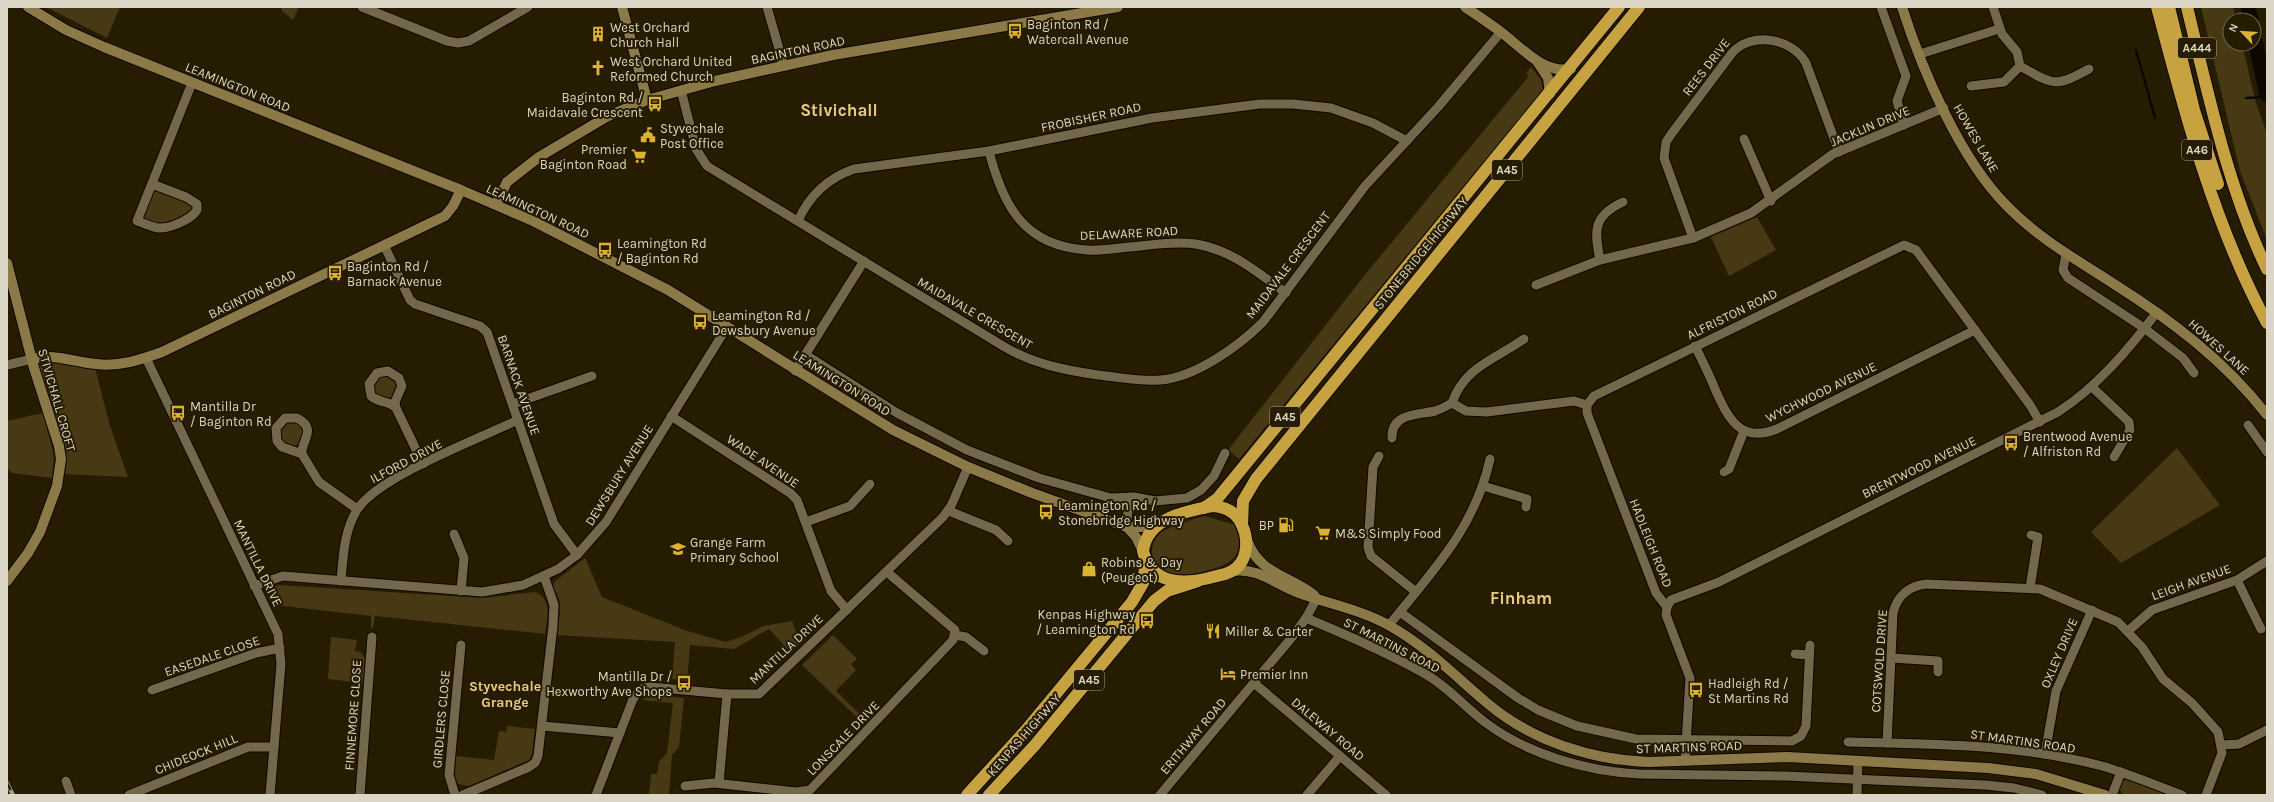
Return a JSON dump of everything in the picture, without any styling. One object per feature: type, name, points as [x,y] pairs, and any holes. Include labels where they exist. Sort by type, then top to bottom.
[{"type":"highway","name":"STONEBRIDGE HIGHWAY","points":[[1204,508],[1217,499],[1571,69],[1619,7]]},
{"type":"highway","name":"STONEBRIDGE HIGHWAY","points":[[1242,525],[1243,503],[1256,479],[1639,7]]},
{"type":"highway","name":"A46","points":[[2157,7],[2187,121],[2234,252],[2249,289],[2267,323]]},
{"type":"highway","name":"A46","points":[[2168,7],[2173,21],[2194,110],[2234,236],[2267,308]]},
{"type":"highway","name":"A444","points":[[2187,7],[2207,89]]},
{"type":"highway","name":"A46","points":[[2195,7],[2206,64],[2207,89],[2233,182],[2267,268]]},
{"type":"highway","points":[[1218,507],[1235,514],[1242,525],[1246,540],[1245,556],[1232,571],[1198,581],[1177,582],[1164,579],[1154,572],[1144,556],[1146,537],[1159,522],[1204,508],[1218,507]]},
{"type":"highway","name":"KENPAS HIGHWAY","points":[[967,795],[1026,730],[1132,602],[1143,583],[1144,556]]},
{"type":"highway","name":"KENPAS HIGHWAY","points":[[989,795],[1035,745],[1154,601],[1167,591],[1198,581]]},
{"type":"main road","name":"LEAMINGTON ROAD","points":[[28,7],[78,36],[496,204],[668,290],[795,371],[893,430],[968,467],[1032,493],[1126,526],[1143,527],[1159,522]]},
{"type":"main road","points":[[622,7],[647,100]]},
{"type":"main road","name":"BAGINTON ROAD","points":[[496,204],[507,182],[539,157],[608,116],[647,100],[681,90],[784,66],[902,42],[1118,7]]},
{"type":"main road","points":[[1465,7],[1501,32],[1536,60],[1557,69],[1571,69]]},
{"type":"main road","name":"HOWES LANE","points":[[1902,7],[1920,54],[1944,108],[1968,155],[1992,190],[2022,220],[2066,254],[2157,312],[2194,340],[2225,368],[2267,415]]},
{"type":"main road","points":[[1536,60],[1548,78],[1550,94]]},
{"type":"main road","name":"BAGINTON ROAD","points":[[32,359],[53,356],[81,362],[109,365],[146,358],[180,344],[445,216],[454,206],[461,190]]},
{"type":"main road","name":"STIVICHALL CROFT","points":[[7,263],[32,359],[60,452],[60,474],[50,507],[36,540],[7,581]]},
{"type":"main road","points":[[1126,526],[1136,537],[1144,556]]},
{"type":"main road","name":"ST MARTINS ROAD","points":[[1246,540],[1250,550],[1261,564],[1303,586],[1317,598]]},
{"type":"main road","name":"ST MARTINS ROAD","points":[[1232,571],[1255,571],[1300,594],[1317,598],[1389,625],[1425,649],[1497,712],[1541,737],[1580,752],[1610,759],[1649,762],[1773,757],[2011,770],[2036,774],[2105,795]]},
{"type":"street","points":[[362,7],[456,43],[469,41],[528,7]]},
{"type":"street","points":[[767,7],[784,66]]},
{"type":"street","points":[[1882,7],[1906,76],[1897,101],[1904,125]]},
{"type":"street","points":[[1993,7],[1999,29],[2017,52],[2020,66],[2052,83],[2067,81],[2089,69]]},
{"type":"street","points":[[1920,54],[1999,29]]},
{"type":"street","name":"MAIDAVALE CRESCENT","points":[[681,90],[696,149],[704,164],[864,261],[1022,356],[1062,370],[1140,380],[1162,380],[1179,376],[1217,357],[1254,331],[1286,293],[1347,209],[1501,32]]},
{"type":"street","name":"REES DRIVE","points":[[1693,238],[1665,163],[1665,147],[1672,133],[1732,53],[1742,44],[1754,39],[1768,41],[1789,46],[1801,55],[1806,63],[1839,152]]},
{"type":"street","points":[[1971,86],[2004,82],[2020,66]]},
{"type":"street","points":[[152,184],[190,199],[197,204],[198,210],[192,216],[160,228],[138,220],[152,184],[192,83]]},
{"type":"street","name":"FROBISHER ROAD","points":[[798,221],[809,201],[820,189],[830,181],[860,168],[989,151],[1152,118],[1275,104],[1309,105],[1338,110],[1373,123],[1407,141]]},
{"type":"street","name":"JACKLIN DRIVE","points":[[1536,285],[1600,260],[1693,238],[1750,213],[1770,201],[1839,152],[1944,108]]},
{"type":"street","points":[[1744,139],[1770,201]]},
{"type":"street","name":"DELAWARE ROAD","points":[[989,151],[998,182],[1007,204],[1030,230],[1050,241],[1064,246],[1089,250],[1181,243],[1211,247],[1235,258],[1286,293]]},
{"type":"street","points":[[1600,260],[1596,238],[1598,224],[1606,212],[1623,202]]},
{"type":"street","name":"BARNACK AVENUE","points":[[384,245],[410,300],[415,304],[484,328],[513,404],[554,524],[577,555]]},
{"type":"street","name":"ALFRISTON ROAD","points":[[1587,405],[1594,396],[1904,245],[1916,250],[2030,405],[2040,422]]},
{"type":"street","points":[[2066,254],[2063,270],[2068,278],[2144,328],[2183,358],[2194,373]]},
{"type":"street","points":[[795,371],[864,261]]},
{"type":"street","name":"BRENTWOOD AVENUE","points":[[1667,607],[1674,599],[1718,582],[2040,422],[2075,402],[2092,386],[2157,312]]},
{"type":"street","name":"DEWSBURY AVENUE","points":[[254,586],[279,577],[482,592],[503,590],[523,585],[544,576],[577,555],[595,537],[606,522],[727,327]]},
{"type":"street","name":"WYCHWOOD AVENUE","points":[[1744,431],[1757,434],[1777,429],[1975,330]]},
{"type":"street","points":[[1392,438],[1394,426],[1404,417],[1414,413],[1436,410],[1452,402],[1462,381],[1480,367],[1524,339]]},
{"type":"street","points":[[1695,346],[1726,412],[1744,431],[1729,469],[1724,472]]},
{"type":"street","name":"LEAMINGTON ROAD","points":[[806,355],[897,413],[967,450],[1039,478],[1111,498],[1123,499],[1130,497],[1155,501],[1180,499],[1192,495],[1201,490],[1214,476],[1225,453]]},
{"type":"street","name":"MANTILLA DRIVE","points":[[146,358],[254,586],[276,629],[280,648],[281,664],[270,795]]},
{"type":"street","points":[[7,365],[32,359]]},
{"type":"street","points":[[513,404],[592,376]]},
{"type":"street","points":[[2092,386],[2129,422],[2130,430],[2114,458]]},
{"type":"street","points":[[1452,402],[1471,412],[1487,412],[1574,401],[1587,405]]},
{"type":"street","name":"HADLEIGH ROAD","points":[[1587,405],[1586,412],[1656,593],[1667,607],[1666,615],[1690,678],[1685,761]]},
{"type":"street","points":[[396,408],[423,464]]},
{"type":"street","name":"WADE AVENUE","points":[[671,416],[790,492],[797,500],[806,522],[830,591],[847,610]]},
{"type":"street","name":"ILFORD DRIVE","points":[[341,581],[346,537],[357,509],[369,495],[380,487],[423,464],[518,420]]},
{"type":"street","points":[[2248,425],[2267,452]]},
{"type":"street","points":[[302,454],[319,482],[357,509]]},
{"type":"street","points":[[1379,456],[1373,467],[1368,547],[1374,559],[1416,592]]},
{"type":"street","points":[[1389,625],[1462,532],[1483,486],[1490,459]]},
{"type":"street","name":"MANTILLA DRIVE","points":[[596,795],[633,699],[641,689],[650,687],[754,696],[762,693],[949,511],[968,467]]},
{"type":"street","points":[[806,522],[850,506],[870,484]]},
{"type":"street","points":[[1483,486],[1527,499],[1526,507]]},
{"type":"street","points":[[1126,526],[1130,497]]},
{"type":"street","points":[[949,511],[996,530],[1008,541]]},
{"type":"street","points":[[453,532],[464,558],[460,591]]},
{"type":"street","points":[[2030,588],[2038,537],[2032,535]]},
{"type":"street","name":"LEIGH AVENUE","points":[[2128,631],[2152,610],[2237,580],[2267,561]]},
{"type":"street","points":[[888,572],[955,630],[955,635],[966,637],[984,651]]},
{"type":"street","points":[[463,795],[533,765],[538,756],[554,605],[544,576]]},
{"type":"street","points":[[2237,580],[2262,632]]},
{"type":"street","name":"COTSWOLD DRIVE","points":[[1887,743],[1895,606],[1898,599],[1909,589],[1926,584],[2030,588],[2049,591],[2118,622],[2142,647],[2163,679],[2187,698],[2214,726],[2222,745]]},
{"type":"street","name":"ERITHWAY ROAD","points":[[1160,795],[1254,683],[1306,618],[1317,598]]},
{"type":"street","name":"OXLEY DRIVE","points":[[2045,754],[2056,691],[2092,610]]},
{"type":"street","name":"ST MARTINS ROAD","points":[[1400,612],[1500,686],[1538,710],[1577,726],[1621,738],[1792,741],[1803,733],[1806,726],[1809,655]]},
{"type":"street","name":"ST MARTINS ROAD","points":[[1306,618],[1428,676],[1467,708],[1505,735],[1543,753],[1581,766],[1619,773],[1639,774],[1857,779],[1985,785],[2014,788],[2042,795]]},
{"type":"street","name":"LONSCALE DRIVE","points":[[685,786],[719,783],[758,792],[796,792],[810,790],[953,640],[955,635]]},
{"type":"street","name":"FINNEMORE CLOSE","points":[[360,795],[372,638]]},
{"type":"street","name":"GIRDLERS CLOSE","points":[[455,795],[449,775],[460,645]]},
{"type":"street","points":[[1795,654],[1809,655],[1810,645]]},
{"type":"street","name":"EASEDALE CLOSE","points":[[152,690],[256,653],[280,648]]},
{"type":"street","points":[[1892,658],[1938,661],[1938,672]]},
{"type":"street","name":"DALEWAY ROAD","points":[[1254,683],[1386,795]]},
{"type":"street","points":[[719,783],[727,694]]},
{"type":"street","points":[[542,726],[620,733]]},
{"type":"street","points":[[2206,795],[2221,757],[2222,745],[2239,744],[2267,730]]},
{"type":"street","name":"ST MARTINS ROAD","points":[[1848,742],[1980,747],[2045,754],[2121,772],[2182,795]]},
{"type":"street","name":"CHIDEOCK HILL","points":[[129,795],[248,747],[274,747]]},
{"type":"street","points":[[1307,795],[1340,756]]},
{"type":"street","points":[[1857,795],[1858,761]]},
{"type":"street","points":[[2112,795],[2121,772]]},
{"type":"street","points":[[66,781],[71,795]]},
{"type":"street","points":[[1984,795],[1985,785]]},
{"type":"shaded area","points":[[46,7],[120,7],[107,38]]},
{"type":"shaded area","points":[[281,7],[299,7],[293,20],[282,11]]},
{"type":"shaded area","points":[[2201,7],[2233,7],[2234,12],[2222,12],[2222,52],[2244,52],[2256,103],[2267,134],[2267,240],[2240,171]]},
{"type":"shaded area","points":[[1531,67],[1541,80],[1543,90],[1239,459],[1228,450],[1364,276],[1528,77],[1527,72]]},
{"type":"shaded area","points":[[155,189],[191,203],[194,208],[184,217],[169,223],[155,224],[149,222],[144,217]]},
{"type":"shaded area","points":[[1757,217],[1776,250],[1729,276],[1711,237]]},
{"type":"shaded area","points":[[38,357],[94,364],[110,426],[128,477],[60,474],[61,467],[36,376]]},
{"type":"shaded area","points":[[385,375],[394,378],[397,387],[394,396],[385,399],[376,396],[373,387],[376,378]]},
{"type":"shaded area","points":[[43,413],[54,456],[52,478],[12,473],[7,468],[7,421]]},
{"type":"shaded area","points":[[291,420],[300,424],[304,433],[300,442],[291,446],[282,442],[278,433],[282,424]]},
{"type":"shaded area","points":[[2177,448],[2220,505],[2121,563],[2091,532]]},
{"type":"shaded area","points":[[1205,516],[1235,525],[1239,545],[1237,553],[1233,559],[1220,567],[1189,575],[1172,575],[1162,570],[1157,565],[1152,554],[1152,548],[1157,537],[1162,532],[1183,522]]},
{"type":"shaded area","points":[[585,558],[602,597],[687,631],[726,642],[746,635],[763,626],[792,621],[800,644],[789,651],[769,629],[734,649],[690,645],[687,681],[672,679],[675,642],[557,635],[560,608],[559,599],[554,589],[554,582]]},
{"type":"shaded area","points":[[279,585],[483,598],[535,592],[541,595],[547,604],[548,610],[545,634],[375,616],[373,628],[371,628],[371,616],[275,605],[271,599],[270,591],[275,586]]},
{"type":"shaded area","points":[[833,635],[857,659],[851,664],[856,670],[836,691],[867,721],[864,724],[802,665]]},
{"type":"shaded area","points":[[331,637],[357,640],[355,651],[361,652],[365,659],[363,683],[328,679]]},
{"type":"shaded area","points":[[649,695],[684,698],[679,747],[672,755],[669,795],[649,795],[651,774],[657,774],[659,762],[667,753],[673,703],[642,700]]},
{"type":"shaded area","points":[[507,726],[535,729],[532,754],[529,760],[469,786],[458,784],[455,776],[456,756],[494,760],[499,731],[506,732]]},
{"type":"shaded area","points":[[2129,778],[2172,795],[2123,795],[2119,788],[2121,782]]},
{"type":"waterway","points":[[2248,7],[2249,12]]},
{"type":"waterway","points":[[2136,50],[2155,118]]},
{"type":"waterway","points":[[2258,52],[2267,95]]},
{"type":"waterway","points":[[2246,98],[2267,97]]},
{"type":"railway","points":[[7,783],[13,795]]},
{"type":"place","name":"Baginton Rd / Watercall Avenue","points":[[1015,31]]},
{"type":"place","name":"West Orchard Church Hall","points":[[598,34]]},
{"type":"place","name":"West Orchard United Reformed Church","points":[[598,68]]},
{"type":"place","name":"Baginton Rd / Maidavale Crescent","points":[[655,104]]},
{"type":"place","name":"Styvechale Post Office","points":[[648,135]]},
{"type":"place","name":"Premier Baginton Road","points":[[639,156]]},
{"type":"place","name":"Leamington Rd / Baginton Rd","points":[[605,250]]},
{"type":"place","name":"Baginton Rd / Barnack Avenue","points":[[335,273]]},
{"type":"place","name":"Leamington Rd / Dewsbury Avenue","points":[[700,322]]},
{"type":"place","name":"Mantilla Dr / Baginton Rd","points":[[178,413]]},
{"type":"place","name":"Brentwood Avenue / Alfriston Rd","points":[[2011,443]]},
{"type":"place","name":"Leamington Rd / Stonebridge Highway","points":[[1046,512]]},
{"type":"place","name":"BP","points":[[1286,525]]},
{"type":"place","name":"M&S Simply Food","points":[[1323,533]]},
{"type":"place","name":"Grange Farm Primary School","points":[[678,549]]},
{"type":"place","name":"Robins & Day (Peugeot)","points":[[1089,569]]},
{"type":"place","name":"Kenpas Highway / Leamington Rd","points":[[1147,621]]},
{"type":"place","name":"Miller & Carter","points":[[1213,631]]},
{"type":"place","name":"Premier Inn","points":[[1228,674]]},
{"type":"place","name":"Mantilla Dr / Hexworthy Ave Shops","points":[[684,683]]},
{"type":"place","name":"Hadleigh Rd / St Martins Rd","points":[[1696,690]]},
{"type":"district","name":"Stivichall","points":[[839,110]]},
{"type":"district","name":"Finham","points":[[1521,598]]},
{"type":"district","name":"Styvechale Grange","points":[[505,694]]}]
